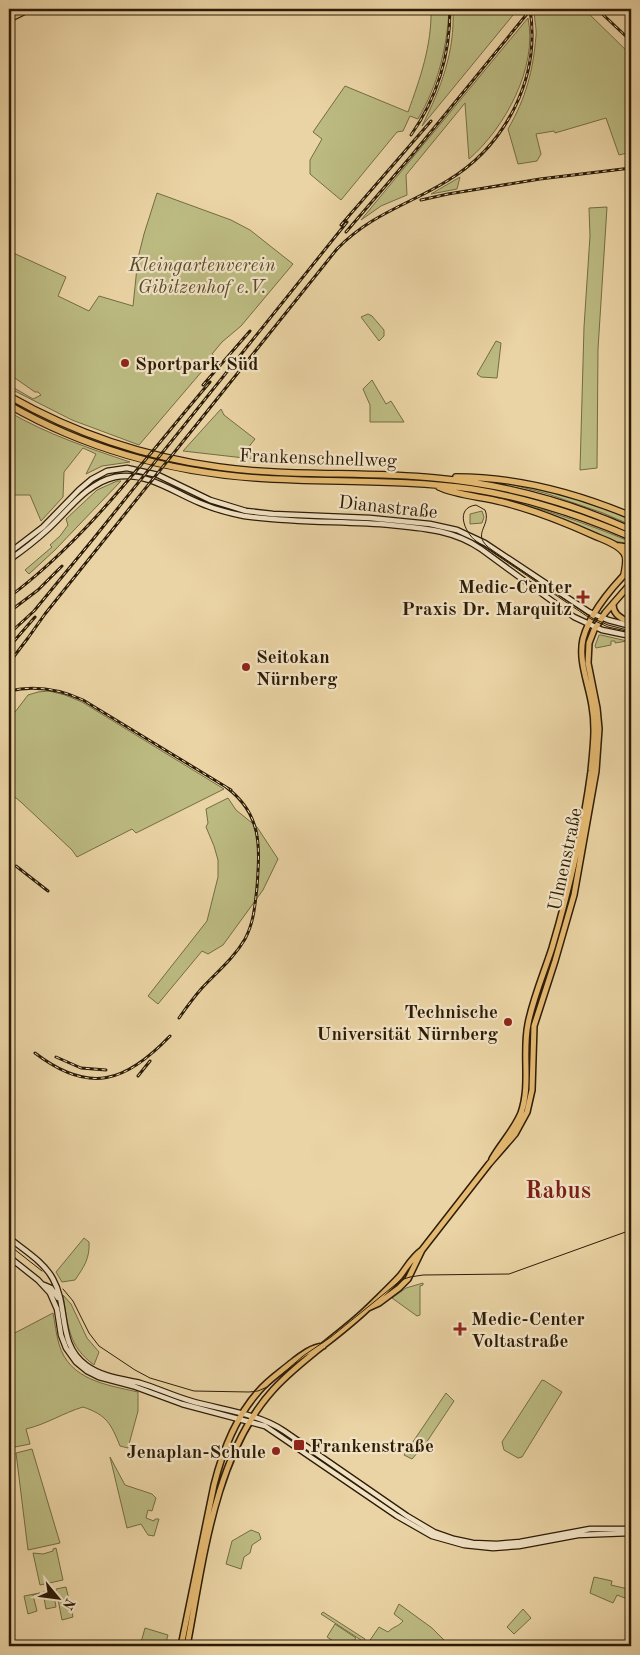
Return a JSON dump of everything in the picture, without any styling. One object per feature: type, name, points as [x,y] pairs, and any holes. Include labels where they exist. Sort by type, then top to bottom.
[{"type":"highway","points":[[9,19],[29,9]]},
{"type":"highway","name":"Frankenschnellweg","points":[[9,396],[52,419],[90,435],[143,452],[176,460],[221,468],[270,472],[434,478],[484,484],[544,498],[584,510],[631,530]]},
{"type":"highway","name":"Frankenschnellweg","points":[[9,405],[86,441],[138,458],[180,468],[256,478],[434,485],[496,493],[553,508],[607,527],[631,538]]},
{"type":"highway","points":[[434,478],[459,477],[500,480],[539,487],[588,499],[631,516]]},
{"type":"highway","points":[[434,485],[446,490],[526,508],[613,544],[622,550],[626,558],[624,575]]},
{"type":"highway","points":[[613,544],[631,548]]},
{"type":"main road","name":"Dianastraße","points":[[9,553],[43,526],[84,484],[101,473],[127,468],[143,470],[162,476],[210,500],[246,511],[273,514],[362,517],[422,523],[457,530],[485,543],[529,574],[594,614],[602,618],[631,625]]},
{"type":"main road","name":"Dianastraße","points":[[9,560],[42,535],[89,490],[105,480],[120,476],[136,476],[152,481],[213,508],[245,516],[394,525],[450,533],[481,548],[570,615],[589,625],[631,636]]},
{"type":"main road","name":"Ulmenstraße","points":[[489,1164],[518,1119],[523,1106],[526,1089],[526,1037],[528,1024],[554,940],[578,846],[588,788],[594,724],[582,651],[583,640],[594,614],[631,568]]},
{"type":"main road","points":[[595,627],[613,603],[631,584]]},
{"type":"main road","points":[[613,603],[616,614],[631,625]]},
{"type":"main road","name":"Ulmenstraße","points":[[489,1164],[519,1128],[527,1112],[532,1094],[534,1026],[574,895],[597,766],[598,723],[587,657],[595,627]]},
{"type":"main road","points":[[368,1308],[380,1303],[405,1283],[412,1274],[422,1250],[489,1164]]},
{"type":"main road","points":[[9,1238],[42,1264],[50,1274],[57,1287],[65,1334],[69,1345],[80,1360],[100,1373],[142,1384],[241,1417]]},
{"type":"main road","points":[[187,1646],[215,1509],[231,1459],[252,1419],[277,1386],[368,1308],[397,1279],[416,1254],[422,1250]]},
{"type":"main road","points":[[9,1257],[50,1293],[56,1305],[61,1335],[66,1348],[84,1369],[99,1376],[182,1404],[266,1421],[284,1431],[406,1516],[434,1532],[472,1543],[497,1544],[526,1541],[590,1529],[631,1529]]},
{"type":"main road","points":[[43,1285],[48,1280],[50,1274]]},
{"type":"main road","points":[[43,1285],[51,1288],[60,1300]]},
{"type":"main road","points":[[182,1646],[216,1478],[226,1449],[241,1417],[254,1396],[269,1380],[317,1346],[323,1346]]},
{"type":"main road","points":[[252,1419],[275,1431],[404,1520],[428,1534],[446,1541],[468,1546],[498,1548],[582,1534],[631,1533]]},
{"type":"green space","points":[[431,9],[449,9],[444,52],[436,80],[425,106],[418,119],[410,116],[403,131],[397,132],[341,200],[310,174],[310,160],[322,139],[313,132],[345,86],[408,112],[421,74],[430,36]]},
{"type":"green space","points":[[453,9],[518,9],[422,126],[441,84],[449,55],[452,40]]},
{"type":"green space","points":[[535,9],[584,9],[631,55],[631,152],[619,155],[606,118],[555,133],[554,131],[536,134],[541,154],[537,161],[518,164],[508,129],[520,106],[531,73],[536,36]]},
{"type":"green space","points":[[528,18],[530,37],[523,76],[516,95],[495,131],[469,159],[465,103],[406,175],[407,195],[381,206],[361,220]]},
{"type":"green space","points":[[460,177],[457,189],[431,194]]},
{"type":"green space","name":"Kleingartenverein Gibitzenhof e.V.","points":[[157,193],[231,220],[250,230],[293,264],[241,326],[222,342],[212,354],[215,356],[139,445],[72,420],[9,388],[9,385],[33,399],[41,395],[9,374],[9,251],[66,277],[58,296],[89,311],[99,296],[133,306],[138,258]]},
{"type":"green space","points":[[607,207],[598,349],[597,468],[580,470],[584,327],[590,236],[589,208]]},
{"type":"green space","points":[[368,314],[384,330],[384,336],[379,341],[361,317]]},
{"type":"green space","points":[[496,341],[501,343],[497,378],[481,377],[477,374]]},
{"type":"green space","points":[[372,380],[386,404],[391,401],[404,422],[370,422],[370,405],[363,389]]},
{"type":"green space","points":[[9,399],[99,440],[142,454],[140,456],[73,433],[25,411],[9,402]]},
{"type":"green space","points":[[221,409],[224,415],[255,439],[247,449],[256,455],[253,459],[183,451]]},
{"type":"green space","points":[[9,412],[53,434],[130,462],[102,466],[86,474],[96,454],[83,448],[64,472],[63,497],[41,521],[30,495],[9,495]]},
{"type":"green space","points":[[173,462],[221,469],[400,478],[458,483],[505,490],[567,507],[631,532],[631,535],[486,489],[221,473],[171,464]]},
{"type":"green space","points":[[121,481],[55,550],[29,574],[25,570],[52,547],[50,545],[68,525],[66,519],[97,490]]},
{"type":"green space","points":[[498,481],[545,489],[582,499],[631,518],[631,525],[548,494]]},
{"type":"green space","points":[[499,498],[533,507],[582,523],[631,542],[631,544],[613,541],[539,510]]},
{"type":"green space","points":[[482,511],[484,517],[482,523],[470,524],[470,514]]},
{"type":"green space","points":[[599,635],[627,641],[615,643],[615,641],[611,641],[611,645],[596,648]]},
{"type":"green space","points":[[49,691],[82,702],[224,789],[136,833],[132,829],[77,857],[72,850],[9,792],[9,720],[28,695]]},
{"type":"green space","points":[[228,798],[236,810],[257,827],[278,859],[263,890],[223,945],[208,954],[202,951],[158,1004],[148,996],[207,921],[218,877],[218,860],[206,827],[208,823],[206,809]]},
{"type":"green space","points":[[84,1238],[89,1242],[89,1248],[84,1266],[75,1280],[62,1282],[56,1272]]},
{"type":"green space","points":[[423,1283],[420,1286],[420,1315],[417,1316],[392,1298],[406,1288]]},
{"type":"green space","points":[[63,1295],[71,1304],[87,1338],[99,1352],[94,1365],[85,1358],[74,1342],[68,1325]]},
{"type":"green space","points":[[53,1313],[59,1344],[71,1366],[91,1379],[114,1387],[138,1392],[138,1411],[128,1448],[120,1446],[111,1426],[103,1417],[83,1407],[26,1429],[30,1444],[15,1447],[12,1433],[9,1433],[9,1336]]},
{"type":"green space","points":[[542,1380],[562,1392],[522,1457],[518,1458],[504,1450],[502,1442]]},
{"type":"green space","points":[[446,1393],[454,1401],[426,1443],[412,1459],[404,1455]]},
{"type":"green space","points":[[32,1449],[60,1543],[28,1550],[16,1453]]},
{"type":"green space","points":[[110,1457],[125,1485],[152,1494],[156,1498],[152,1511],[148,1510],[146,1518],[154,1521],[159,1519],[154,1536],[148,1535],[141,1524],[127,1528]]},
{"type":"green space","points":[[251,1530],[259,1533],[261,1539],[252,1545],[250,1553],[244,1557],[241,1569],[226,1564],[232,1541]]},
{"type":"green space","points":[[56,1548],[63,1580],[40,1585],[33,1553],[43,1554]]},
{"type":"green space","points":[[594,1577],[612,1581],[611,1585],[628,1589],[625,1598],[617,1595],[613,1603],[590,1593]]},
{"type":"green space","points":[[66,1587],[73,1617],[62,1620],[56,1589]]},
{"type":"green space","points":[[53,1590],[56,1607],[46,1609],[43,1592]]},
{"type":"green space","points":[[40,1593],[33,1595],[37,1611],[28,1614],[24,1596]]},
{"type":"green space","points":[[399,1604],[432,1628],[450,1646],[366,1646],[379,1627],[388,1632],[403,1621],[394,1614]]},
{"type":"green space","points":[[523,1609],[531,1618],[514,1634],[507,1627]]},
{"type":"green space","points":[[323,1612],[365,1639],[364,1642],[321,1614]]},
{"type":"green space","points":[[335,1624],[356,1638],[350,1646],[341,1646],[327,1637]]},
{"type":"green space","points":[[145,1628],[168,1635],[165,1646],[140,1646]]},
{"type":"tram line","points":[[631,631],[608,625],[592,618],[492,550],[482,539],[482,530],[486,521],[485,510],[476,505],[469,507],[465,511],[463,516],[465,527],[476,541],[591,619],[608,627],[631,632]]},
{"type":"tram line","points":[[63,1289],[73,1301],[89,1333],[99,1346],[135,1370],[150,1378],[194,1391],[249,1392],[267,1387],[303,1356],[331,1337],[401,1280],[423,1275],[509,1274],[631,1230]]},
{"type":"tram line","points":[[9,1245],[42,1271]]},
{"type":"railway","points":[[411,135],[435,91],[445,59],[450,9]]},
{"type":"railway","points":[[9,663],[45,614],[337,249],[376,218],[447,181],[468,166],[486,149],[502,129],[515,107],[524,84],[530,60],[532,34],[530,9]]},
{"type":"railway","points":[[346,232],[412,155],[531,9]]},
{"type":"railway","points":[[597,9],[631,41]]},
{"type":"railway","points":[[341,225],[431,121]]},
{"type":"railway","points":[[421,200],[540,179],[631,168]]},
{"type":"railway","points":[[9,634],[34,611],[94,538],[347,222]]},
{"type":"railway","points":[[203,385],[250,331]]},
{"type":"railway","points":[[9,597],[38,574],[90,523],[115,496],[210,382]]},
{"type":"railway","points":[[9,612],[38,590],[62,566]]},
{"type":"railway","points":[[9,647],[35,617]]},
{"type":"railway","points":[[9,691],[28,688],[47,689],[83,700],[231,790]]},
{"type":"railway","points":[[179,1018],[199,991],[231,959],[241,946],[248,933],[254,913],[258,857],[256,831],[246,808],[238,797],[226,787]]},
{"type":"railway","points":[[16,866],[48,891]]},
{"type":"railway","points":[[35,1053],[73,1075],[107,1078],[122,1073],[138,1064],[154,1052],[170,1036]]},
{"type":"railway","points":[[56,1057],[81,1068],[106,1070]]},
{"type":"railway","points":[[138,1076],[150,1061]]},
{"type":"place","name":"Sportpark Süd","points":[[125,363]]},
{"type":"place","name":"Medic-Center Praxis Dr. Marquitz","points":[[583,597]]},
{"type":"place","name":"Seitokan Nürnberg","points":[[246,667]]},
{"type":"place","name":"Technische Universität Nürnberg","points":[[508,1022]]},
{"type":"place","name":"Medic-Center Voltastraße","points":[[460,1329]]},
{"type":"place","name":"Frankenstraße","points":[[299,1445]]},
{"type":"place","name":"Jenaplan-Schule","points":[[276,1451]]},
{"type":"district","name":"Rabus","points":[[558,1190]]}]
